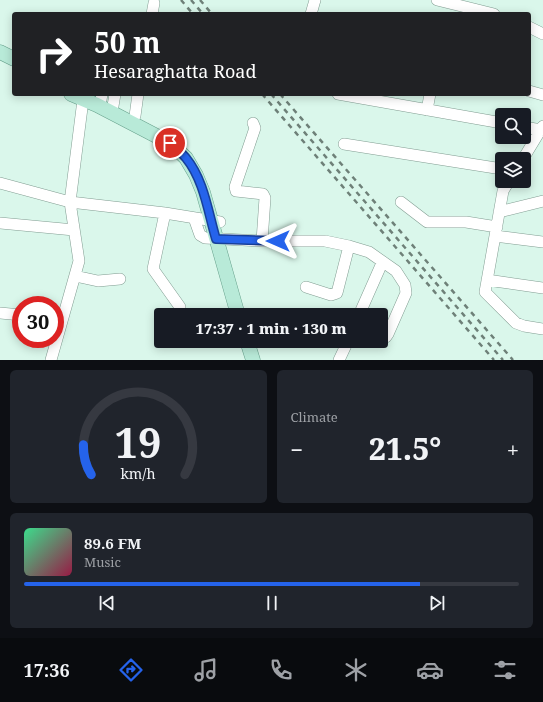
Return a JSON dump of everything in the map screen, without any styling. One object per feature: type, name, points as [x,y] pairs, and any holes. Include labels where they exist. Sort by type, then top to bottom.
[{"type":"main road","points":[[0,52],[12,58]]},
{"type":"main road","points":[[0,62],[12,68]]},
{"type":"main road","points":[[95,98],[160,127],[181,140],[197,160],[206,175],[236,308]]},
{"type":"main road","points":[[95,98],[170,143],[186,158],[196,174],[216,222]]},
{"type":"main road","points":[[220,239],[245,308]]},
{"type":"main road","points":[[249,348],[253,360]]},
{"type":"main road","points":[[258,348],[261,360]]},
{"type":"street","points":[[312,12],[316,0]]},
{"type":"street","points":[[441,0],[486,12]]},
{"type":"street","points":[[152,12],[154,3]]},
{"type":"street","points":[[531,28],[543,34]]},
{"type":"street","points":[[531,92],[543,95]]},
{"type":"street","points":[[135,116],[138,96]]},
{"type":"street","points":[[349,96],[495,122]]},
{"type":"street","points":[[427,110],[430,96]]},
{"type":"street","points":[[64,305],[79,261],[70,202],[95,98]]},
{"type":"street","points":[[253,124],[255,128],[235,187],[236,191],[258,192],[265,198],[262,242]]},
{"type":"street","points":[[527,152],[542,128],[531,127]]},
{"type":"street","points":[[344,144],[495,168]]},
{"type":"street","points":[[0,183],[70,202],[165,213],[216,222]]},
{"type":"street","points":[[505,188],[499,212],[485,292],[516,323],[543,329]]},
{"type":"street","points":[[499,212],[543,201]]},
{"type":"street","points":[[401,202],[427,222],[466,222],[496,232],[543,242]]},
{"type":"street","points":[[165,213],[153,269],[180,307]]},
{"type":"street","points":[[194,218],[200,235],[205,238],[262,242],[325,241],[369,252],[382,263],[396,271],[402,278],[406,289],[406,294],[388,334]]},
{"type":"street","points":[[0,224],[74,230]]},
{"type":"street","points":[[306,287],[331,295],[337,293],[349,246]]},
{"type":"street","points":[[362,308],[382,263]]},
{"type":"street","points":[[75,276],[98,281],[120,279]]},
{"type":"street","points":[[487,280],[543,288]]},
{"type":"street","points":[[0,313],[12,314]]},
{"type":"street","points":[[51,360],[53,348]]},
{"type":"street","points":[[339,360],[345,348]]},
{"type":"railway","points":[[181,0],[191,12]]},
{"type":"railway","points":[[191,0],[201,12]]},
{"type":"railway","points":[[200,0],[210,12]]},
{"type":"railway","points":[[264,96],[494,360]]},
{"type":"railway","points":[[273,96],[503,360]]},
{"type":"railway","points":[[282,96],[513,360]]},
{"type":"route","points":[[170,143],[186,158],[196,174],[203,192],[216,239],[262,242],[278,241]]}]
